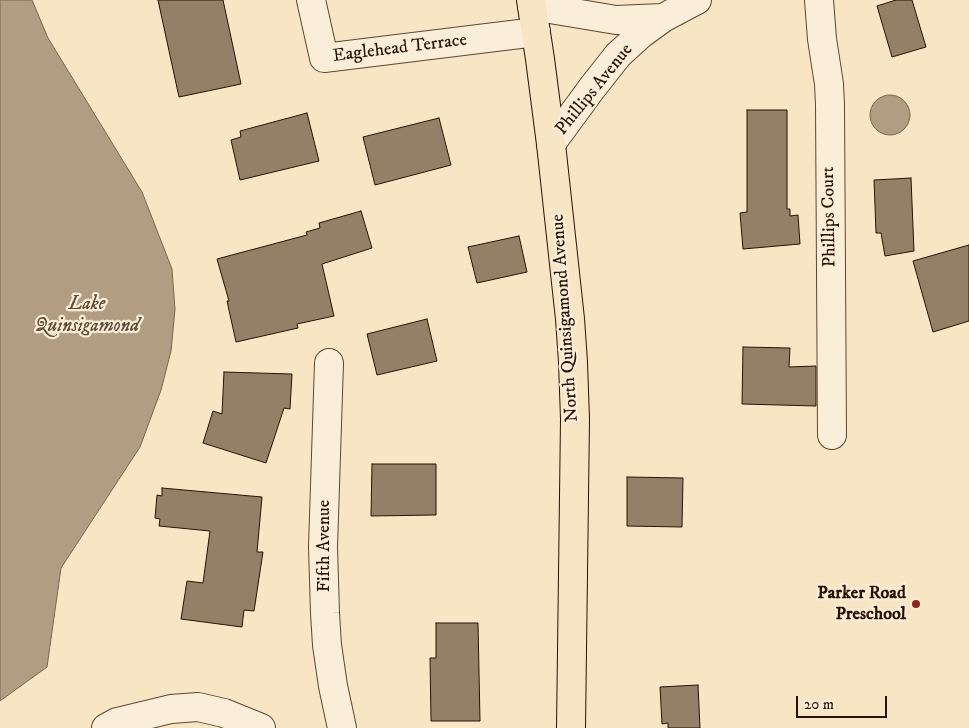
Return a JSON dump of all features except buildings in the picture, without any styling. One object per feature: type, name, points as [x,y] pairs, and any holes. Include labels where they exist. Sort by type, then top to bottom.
[{"type":"main road","name":"North Quinsigamond Avenue","points":[[533,13],[551,144],[573,362],[575,419],[571,728]]},
{"type":"street","name":"Eaglehead Terrace","points":[[311,0],[324,58],[533,13]]},
{"type":"street","name":"Phillips Avenue","points":[[551,144],[618,55],[641,34],[663,18],[697,0]]},
{"type":"street","name":"Phillips Court","points":[[819,0],[830,105],[832,434]]},
{"type":"street","name":"Phillips Avenue","points":[[533,13],[616,20],[663,18]]},
{"type":"street","name":"Fifth Avenue","points":[[329,363],[323,547],[325,613],[333,686],[342,728]]},
{"type":"street","points":[[106,728],[118,722],[153,714],[198,707],[224,713],[262,728]]},
{"type":"water","name":"Lake Quinsigamond","points":[[0,0],[32,0],[48,38],[142,192],[172,269],[175,309],[171,351],[161,390],[140,447],[61,568],[47,667],[0,701]]},
{"type":"water","points":[[894,95],[901,98],[907,104],[910,115],[909,123],[901,132],[894,135],[886,135],[879,132],[871,123],[870,111],[873,104],[882,96]]},
{"type":"place","name":"Parker Road Preschool","points":[[916,604]]}]
